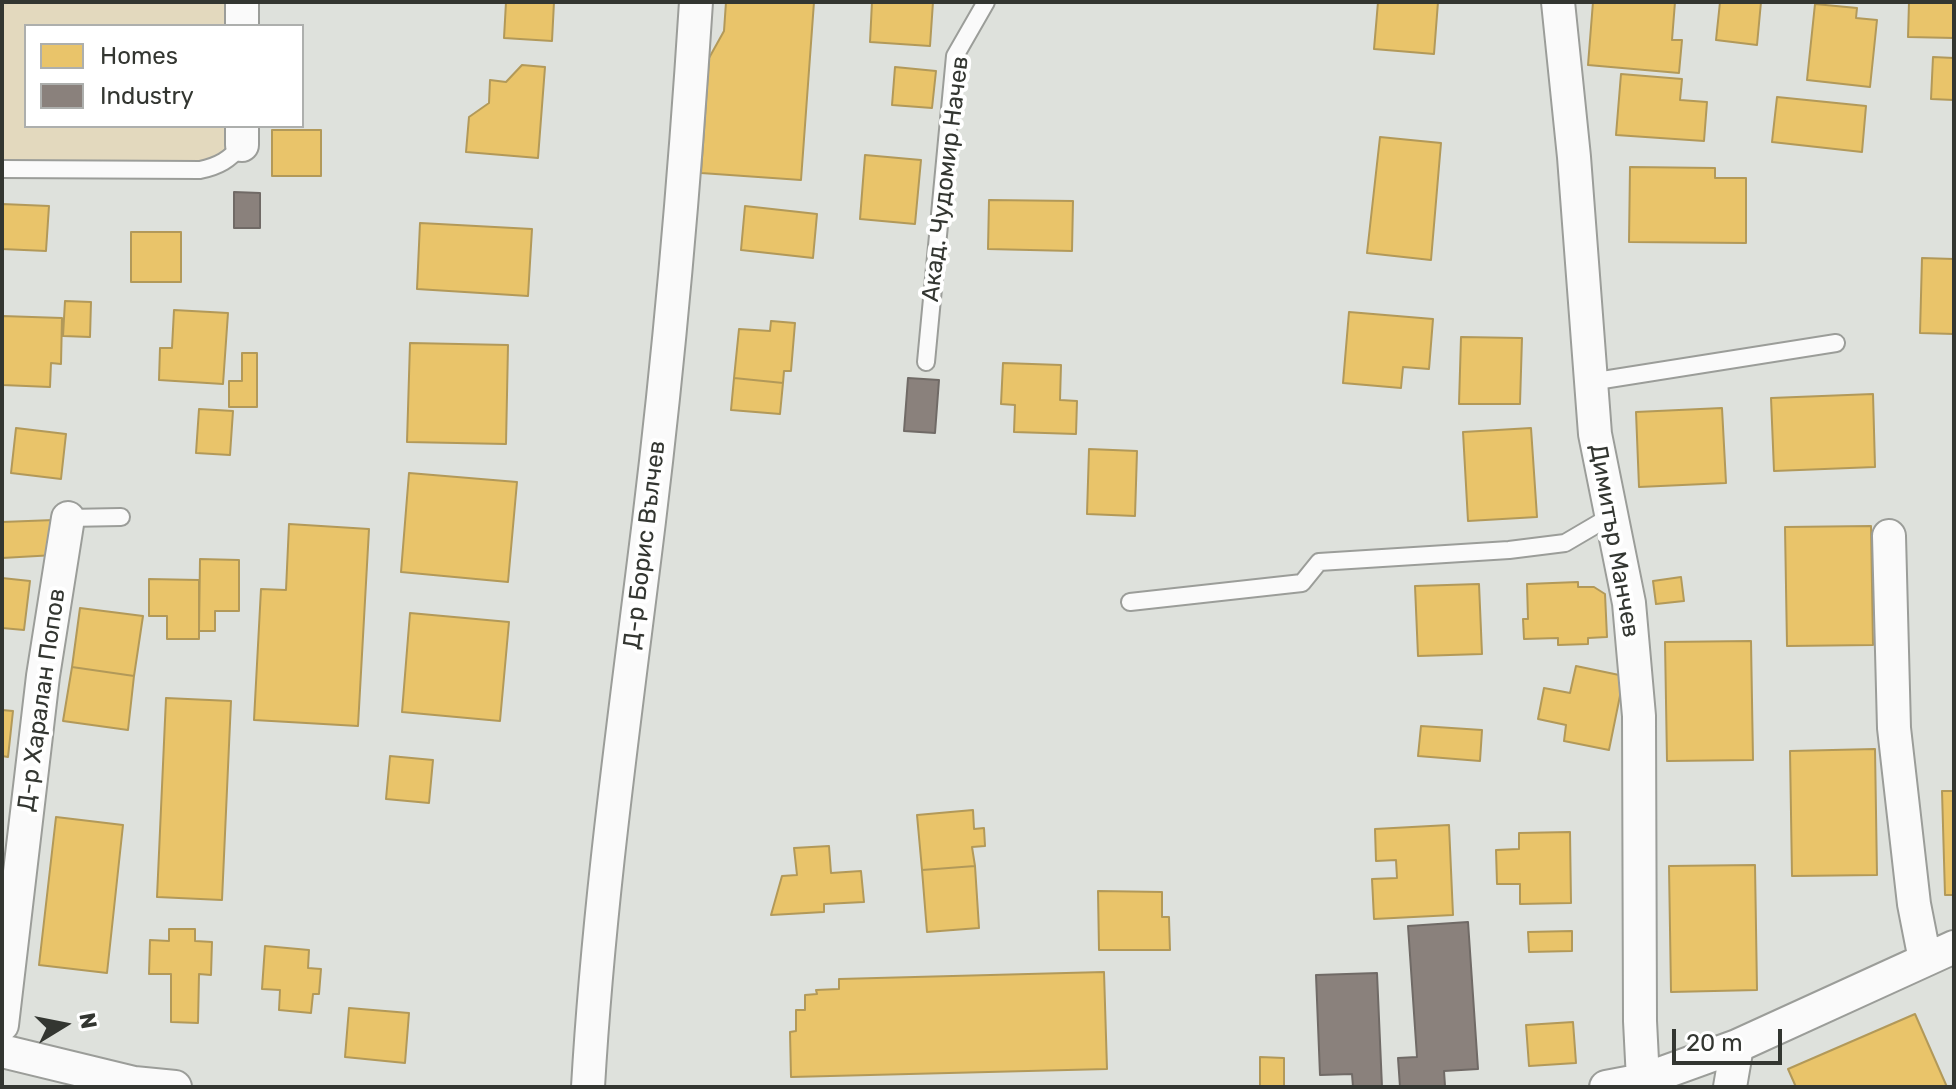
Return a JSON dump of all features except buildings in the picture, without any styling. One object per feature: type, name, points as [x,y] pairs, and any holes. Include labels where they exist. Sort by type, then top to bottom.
[{"type":"street","points":[[242,2],[242,24]]},
{"type":"street","name":"Д-р Борис Вълчев","points":[[588,1087],[593,992],[671,313],[696,2]]},
{"type":"street","name":"Димитър Манчев","points":[[1558,2],[1574,157],[1595,434],[1629,603],[1639,716],[1643,1080]]},
{"type":"street","name":"Д-р Харалан Попов","points":[[2,1025],[43,676],[68,518]]},
{"type":"street","points":[[1606,1087],[1643,1080],[1737,1046],[1940,954],[1914,904],[1894,728],[1889,536]]},
{"type":"street","points":[[1730,1087],[1737,1046]]},
{"type":"street","points":[[2,1051],[134,1085],[175,1087]]},
{"type":"lane","name":"Акад. Чудомир Начев","points":[[926,362],[955,56],[986,2]]},
{"type":"lane","points":[[2,169],[200,170],[217,167],[231,158],[242,135]]},
{"type":"lane","points":[[1590,382],[1836,343]]},
{"type":"lane","points":[[1130,602],[1302,583],[1319,562],[1509,550],[1565,543],[1611,516]]},
{"type":"lane","points":[[68,518],[121,517]]},
{"type":"shaded area","points":[[2,2],[242,2],[242,24],[24,24],[24,128],[241,128],[217,167],[2,169]]}]
